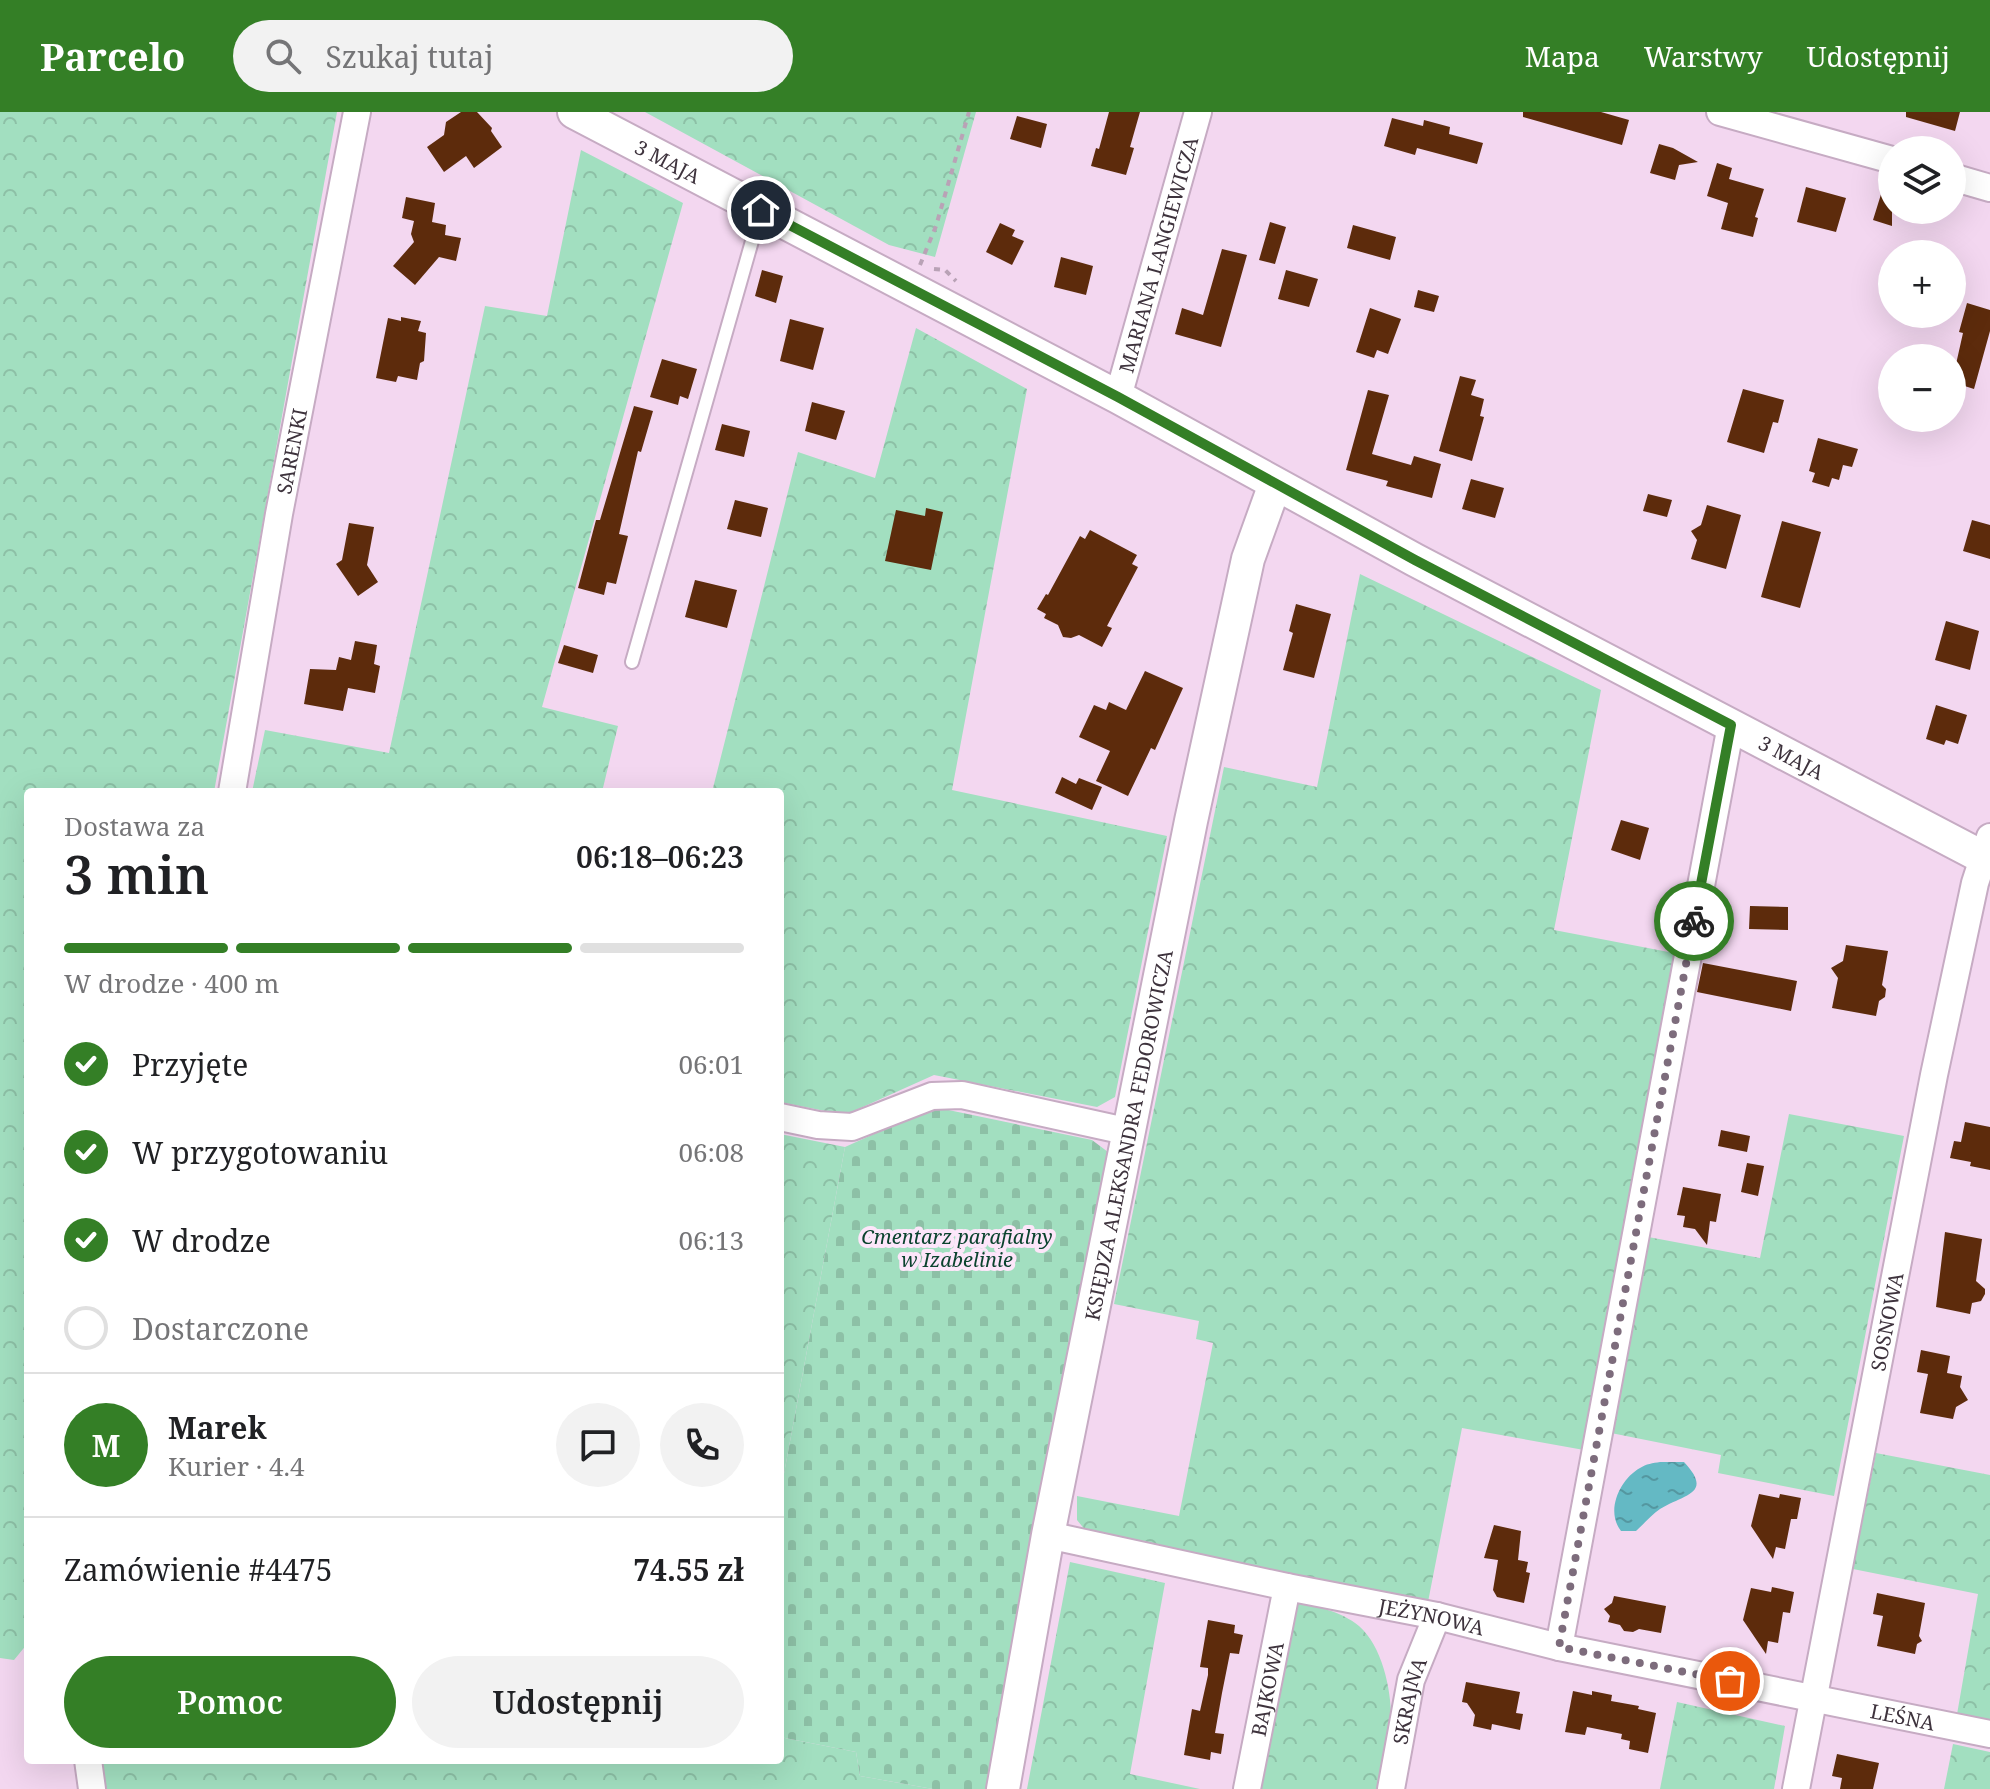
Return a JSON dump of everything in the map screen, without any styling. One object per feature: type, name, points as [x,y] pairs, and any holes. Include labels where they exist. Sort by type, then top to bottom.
[{"type":"street","name":"SARENKI","points":[[233,788],[279,514],[357,112]]},
{"type":"street","name":"3 MAJA","points":[[574,112],[1118,397],[1275,484],[1731,725],[1988,852]]},
{"type":"street","name":"MARIANA LANGIEWICZA","points":[[1118,397],[1198,112]]},
{"type":"street","points":[[1720,112],[1878,156]]},
{"type":"street","points":[[1966,181],[1990,188]]},
{"type":"street","name":"KSIĘDZA ALEKSANDRA FEDOROWICZA","points":[[1003,1789],[1048,1535],[1191,821],[1248,559],[1275,484]]},
{"type":"street","points":[[1559,1647],[1731,725]]},
{"type":"street","name":"SOSNOWA","points":[[1796,1789],[1934,1075],[1975,883],[1988,852]]},
{"type":"street","points":[[784,1118],[852,1127],[932,1096],[962,1095],[1130,1132]]},
{"type":"street","name":"JEŻYNOWA","points":[[1048,1535],[1437,1616],[1559,1647],[1815,1697]]},
{"type":"street","name":"BAJKOWA","points":[[1247,1789],[1287,1587]]},
{"type":"street","name":"SKRAJNA","points":[[1391,1789],[1411,1680],[1437,1616]]},
{"type":"street","name":"LEŚNA","points":[[1815,1697],[1990,1734]]},
{"type":"street","points":[[89,1764],[92,1789]]},
{"type":"lane","points":[[632,662],[761,210]]},
{"type":"path","points":[[919,267],[936,226],[969,112]]},
{"type":"green space","points":[[0,112],[337,112],[215,788],[24,788],[24,1648],[14,1660],[0,1658]]},
{"type":"green space","points":[[645,112],[976,112],[935,257],[889,245]]},
{"type":"green space","points":[[581,150],[683,203],[542,707],[618,726],[603,788],[253,788],[265,730],[389,753],[485,306],[547,316]]},
{"type":"green space","points":[[916,328],[1027,389],[952,790],[1167,836],[1115,1097],[1097,1107],[934,1075],[845,1115],[784,1103],[784,788],[713,788],[798,452],[875,478]]},
{"type":"green space","points":[[1360,574],[1601,690],[1554,930],[1679,954],[1584,1450],[1462,1428],[1428,1602],[1090,1536],[1077,1520],[1077,1496],[1179,1516],[1213,1343],[1196,1339],[1199,1321],[1114,1304],[1224,767],[1317,787]]},
{"type":"green space","name":"Cmentarz parafialny w Izabelinie","points":[[934,1107],[1092,1140],[1108,1152],[1018,1607],[992,1789],[933,1789],[860,1776],[856,1752],[784,1738],[784,1474],[845,1147]]},
{"type":"green space","points":[[1789,1114],[1904,1136],[1834,1496],[1718,1473],[1721,1455],[1606,1432],[1643,1236],[1760,1258]]},
{"type":"green space","points":[[784,1135],[845,1147],[784,1474]]},
{"type":"green space","points":[[1876,1453],[1990,1475],[1990,1726],[1956,1720],[1978,1594],[1853,1569]]},
{"type":"green space","points":[[1070,1562],[1165,1583],[1130,1774],[1200,1789],[1027,1789]]},
{"type":"green space","points":[[1296,1601],[1329,1610],[1352,1621],[1367,1635],[1380,1658],[1388,1684],[1391,1731],[1377,1789],[1258,1789]]},
{"type":"green space","points":[[1677,1702],[1785,1726],[1774,1789],[1660,1789]]},
{"type":"green space","points":[[784,1738],[856,1752],[860,1776],[933,1789],[104,1789],[99,1764],[784,1764]]},
{"type":"green space","points":[[1953,1744],[1990,1752],[1990,1789],[1944,1789]]},
{"type":"water","points":[[1660,1462],[1684,1462],[1693,1473],[1696,1487],[1686,1496],[1657,1511],[1636,1531],[1621,1531],[1614,1514],[1621,1487],[1640,1468]]},
{"type":"building","points":[[461,112],[477,112],[492,128],[502,147],[474,168],[466,156],[444,172],[427,147],[444,135],[446,122]]},
{"type":"building","points":[[1109,112],[1140,112],[1126,175],[1091,166]]},
{"type":"building","points":[[1523,112],[1601,112],[1629,120],[1622,145],[1523,117]]},
{"type":"building","points":[[1906,112],[1960,112],[1955,131],[1906,117]]},
{"type":"building","points":[[1017,116],[1047,124],[1041,148],[1010,139]]},
{"type":"building","points":[[1392,118],[1423,126],[1424,120],[1450,127],[1449,134],[1483,143],[1477,164],[1417,148],[1415,155],[1384,146]]},
{"type":"building","points":[[1659,144],[1698,162],[1679,165],[1675,180],[1650,173]]},
{"type":"building","points":[[1717,163],[1732,168],[1729,179],[1764,189],[1755,217],[1758,218],[1753,237],[1721,229],[1728,203],[1707,196]]},
{"type":"building","points":[[1806,187],[1846,198],[1836,232],[1797,222]]},
{"type":"building","points":[[406,197],[435,203],[432,222],[446,225],[445,235],[461,238],[456,261],[439,257],[415,285],[393,266],[414,242],[411,234],[414,221],[402,218]]},
{"type":"building","points":[[1878,204],[1878,222],[1873,220]]},
{"type":"building","points":[[1270,222],[1286,227],[1275,264],[1259,260]]},
{"type":"building","points":[[1000,223],[1015,230],[1012,236],[1024,241],[1012,265],[986,252]]},
{"type":"building","points":[[1353,225],[1396,237],[1390,260],[1347,248]]},
{"type":"building","points":[[1222,249],[1247,255],[1221,347],[1175,334],[1182,308],[1203,315]]},
{"type":"building","points":[[1061,257],[1093,266],[1086,295],[1054,287]]},
{"type":"building","points":[[762,270],[783,276],[776,303],[755,296]]},
{"type":"building","points":[[1286,270],[1318,279],[1309,307],[1278,299]]},
{"type":"building","points":[[1418,290],[1439,296],[1434,312],[1414,307]]},
{"type":"building","points":[[1967,303],[1990,310],[1990,331],[1974,389],[1966,386],[1966,344],[1961,344],[1963,333],[1959,332],[1960,328],[1966,328]]},
{"type":"building","points":[[1370,308],[1401,319],[1388,354],[1377,350],[1374,358],[1356,352]]},
{"type":"building","points":[[401,317],[421,321],[418,331],[426,333],[424,361],[420,363],[417,380],[398,376],[396,382],[376,378],[388,318],[401,321]]},
{"type":"building","points":[[790,319],[824,328],[813,370],[780,361]]},
{"type":"building","points":[[662,359],[697,369],[688,399],[680,396],[678,405],[650,397]]},
{"type":"building","points":[[1460,376],[1476,380],[1471,395],[1484,399],[1480,416],[1484,417],[1472,461],[1439,451]]},
{"type":"building","points":[[1743,389],[1784,400],[1778,423],[1773,422],[1764,453],[1727,442]]},
{"type":"building","points":[[1368,390],[1389,395],[1372,454],[1411,465],[1414,456],[1441,464],[1432,498],[1386,486],[1388,481],[1346,470]]},
{"type":"building","points":[[812,402],[845,411],[836,440],[805,431]]},
{"type":"building","points":[[634,406],[653,411],[641,452],[638,451],[619,534],[628,536],[616,584],[607,582],[604,595],[578,588],[596,520],[600,520]]},
{"type":"building","points":[[722,424],[750,431],[744,457],[715,450]]},
{"type":"building","points":[[1818,438],[1858,449],[1852,467],[1843,465],[1839,480],[1832,478],[1829,487],[1812,482],[1815,473],[1809,471]]},
{"type":"building","points":[[1471,479],[1504,488],[1495,518],[1462,509]]},
{"type":"building","points":[[1648,494],[1672,500],[1667,517],[1643,511]]},
{"type":"building","points":[[735,500],[768,508],[761,537],[727,529]]},
{"type":"building","points":[[1707,505],[1741,515],[1726,569],[1691,559],[1697,540],[1691,531],[1701,525]]},
{"type":"building","points":[[926,508],[943,512],[931,570],[885,561],[896,510],[925,516]]},
{"type":"building","points":[[1972,520],[1990,525],[1990,559],[1963,551]]},
{"type":"building","points":[[1782,521],[1821,532],[1800,608],[1761,597]]},
{"type":"building","points":[[349,523],[374,527],[367,565],[378,582],[358,596],[336,564],[342,560]]},
{"type":"building","points":[[1090,530],[1137,555],[1132,564],[1138,567],[1107,626],[1112,628],[1102,647],[1079,635],[1063,637],[1058,625],[1044,618],[1046,614],[1037,609],[1080,536],[1085,539]]},
{"type":"building","points":[[695,580],[737,590],[727,628],[685,617]]},
{"type":"building","points":[[1296,604],[1331,614],[1314,678],[1283,670],[1293,633],[1289,631]]},
{"type":"building","points":[[1946,621],[1979,631],[1970,670],[1935,660]]},
{"type":"building","points":[[355,641],[377,645],[374,664],[380,666],[375,693],[348,688],[343,711],[304,704],[310,669],[336,670],[339,657],[351,660]]},
{"type":"building","points":[[564,645],[598,655],[593,673],[558,663]]},
{"type":"building","points":[[1145,671],[1183,688],[1155,750],[1151,748],[1128,796],[1096,781],[1110,751],[1079,737],[1094,705],[1106,710],[1109,702],[1126,710]]},
{"type":"building","points":[[1936,705],[1967,715],[1958,744],[1946,740],[1944,745],[1926,739]]},
{"type":"building","points":[[1062,777],[1076,784],[1079,778],[1102,787],[1092,810],[1055,793]]},
{"type":"building","points":[[1621,820],[1649,828],[1640,860],[1611,850]]},
{"type":"building","points":[[1750,906],[1788,907],[1788,930],[1749,929]]},
{"type":"building","points":[[1846,945],[1888,951],[1882,985],[1886,989],[1885,997],[1879,1001],[1876,1016],[1832,1008],[1838,978],[1831,968],[1843,961]]},
{"type":"building","points":[[1703,963],[1797,981],[1791,1011],[1697,992]]},
{"type":"building","points":[[1965,1122],[1990,1127],[1990,1170],[1950,1158],[1954,1141],[1961,1142]]},
{"type":"building","points":[[1721,1130],[1750,1136],[1747,1152],[1718,1146]]},
{"type":"building","points":[[1747,1163],[1764,1166],[1758,1196],[1741,1192]]},
{"type":"building","points":[[1683,1187],[1721,1194],[1716,1222],[1710,1221],[1707,1245],[1695,1229],[1683,1227],[1685,1216],[1677,1215]]},
{"type":"building","points":[[1945,1232],[1982,1239],[1976,1281],[1985,1289],[1985,1294],[1981,1301],[1972,1303],[1970,1314],[1936,1307]]},
{"type":"building","points":[[1921,1350],[1950,1356],[1947,1373],[1962,1376],[1960,1387],[1968,1400],[1956,1407],[1953,1419],[1920,1413],[1928,1374],[1917,1372]]},
{"type":"building","points":[[1759,1494],[1801,1498],[1797,1519],[1791,1519],[1785,1549],[1776,1547],[1773,1559],[1751,1526]]},
{"type":"building","points":[[1494,1525],[1521,1531],[1518,1560],[1528,1562],[1526,1572],[1530,1573],[1524,1603],[1497,1597],[1493,1590],[1498,1560],[1484,1558]]},
{"type":"building","points":[[1772,1587],[1794,1592],[1790,1613],[1783,1612],[1778,1643],[1768,1641],[1766,1654],[1743,1620],[1751,1588],[1771,1592]]},
{"type":"building","points":[[1877,1593],[1925,1603],[1919,1636],[1922,1641],[1917,1644],[1915,1654],[1877,1646],[1883,1616],[1873,1614]]},
{"type":"building","points":[[1614,1596],[1666,1606],[1661,1633],[1639,1629],[1624,1631],[1620,1625],[1608,1622],[1610,1616],[1604,1609],[1612,1603]]},
{"type":"building","points":[[1208,1620],[1235,1625],[1234,1633],[1243,1635],[1239,1654],[1230,1653],[1222,1693],[1215,1733],[1224,1734],[1221,1754],[1211,1752],[1210,1760],[1184,1755],[1192,1709],[1200,1711],[1208,1675],[1208,1668],[1200,1667]]},
{"type":"building","points":[[1466,1682],[1520,1692],[1516,1713],[1523,1714],[1520,1730],[1492,1724],[1491,1730],[1473,1726],[1475,1715],[1467,1703],[1462,1702]]},
{"type":"building","points":[[1573,1691],[1612,1695],[1611,1701],[1656,1713],[1648,1753],[1629,1749],[1630,1741],[1621,1739],[1622,1734],[1587,1727],[1585,1735],[1565,1732]]},
{"type":"building","points":[[1837,1754],[1879,1763],[1873,1789],[1840,1789],[1842,1778],[1832,1776]]},
{"type":"way so far","points":[[1694,921],[1559,1647],[1730,1681]]},
{"type":"route","points":[[761,210],[1118,397],[1415,560],[1731,725],[1694,921]]}]
